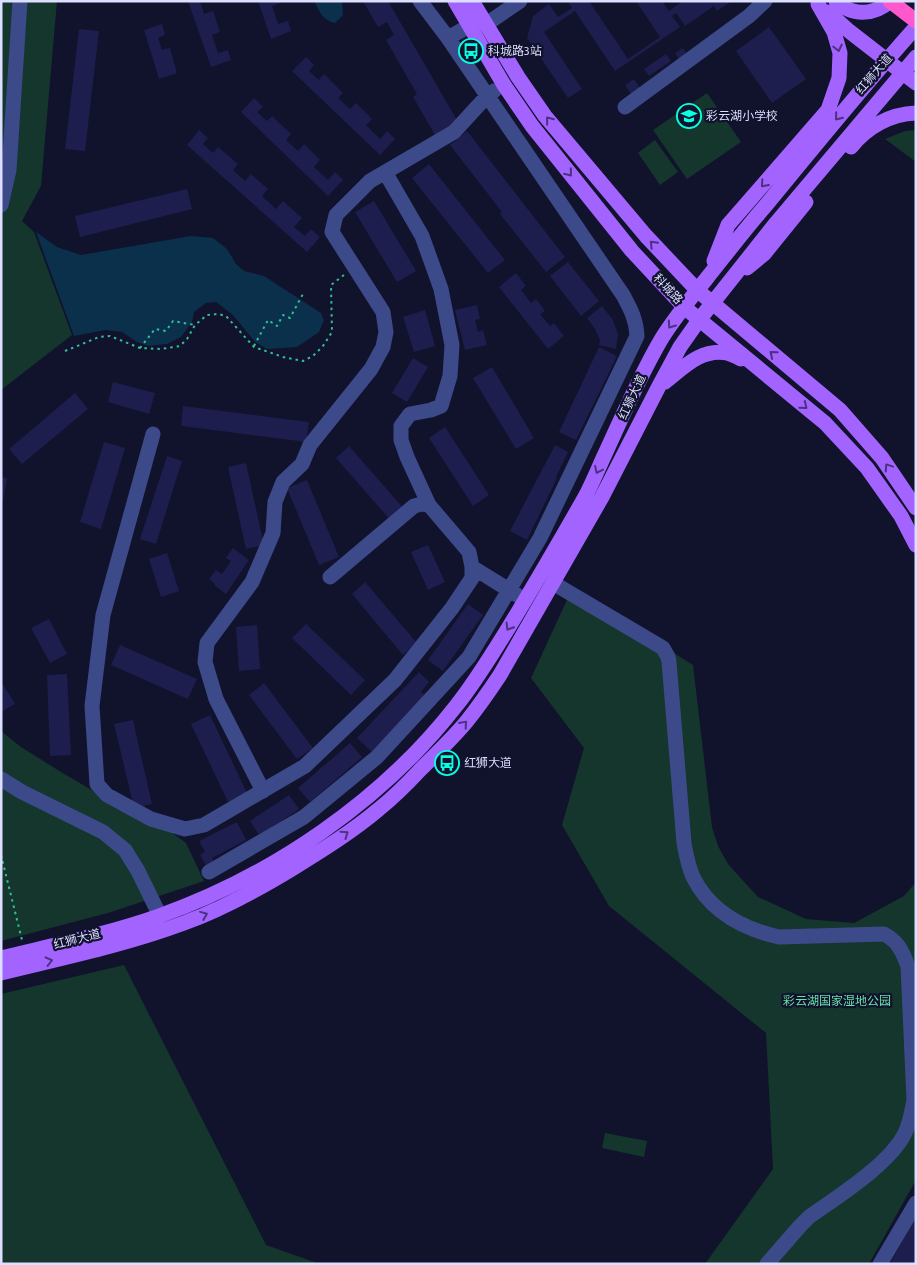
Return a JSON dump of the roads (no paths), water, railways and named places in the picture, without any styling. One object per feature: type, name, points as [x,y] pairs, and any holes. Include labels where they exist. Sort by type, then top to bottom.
[{"type":"highway","points":[[890,1],[916,22]]},
{"type":"main road","name":"科城路","points":[[455,1],[468,26],[532,126],[632,251],[684,307],[825,423],[867,468],[901,516],[916,545]]},
{"type":"main road","name":"科城路","points":[[472,1],[518,77],[546,116],[646,236],[697,290],[840,410],[882,458],[916,508]]},
{"type":"main road","points":[[836,1],[840,6],[853,12],[865,13],[876,10],[890,1]]},
{"type":"main road","points":[[816,2],[849,31],[916,84]]},
{"type":"main road","points":[[708,277],[728,225],[828,110],[839,78],[840,53],[834,32],[816,2]]},
{"type":"main road","name":"红狮大道","points":[[1,958],[160,916],[228,887],[277,860],[325,829],[381,784],[436,731],[486,665],[526,600],[587,493],[642,375],[663,337],[697,290],[874,74],[916,27]]},
{"type":"main road","name":"红狮大道","points":[[1,972],[165,930],[211,912],[260,888],[358,825],[380,808],[437,754],[468,720],[500,675],[602,497],[680,347],[712,302],[776,223],[916,57]]},
{"type":"main road","points":[[724,287],[764,254],[853,144],[870,128],[888,119],[916,113]]},
{"type":"main road","points":[[658,388],[691,361],[702,355],[714,352],[727,353],[752,363]]},
{"type":"street","points":[[1,205],[9,170],[20,1]]},
{"type":"street","points":[[209,872],[304,817],[377,757],[469,657],[540,538],[637,336],[633,313],[623,295],[448,38],[420,1]]},
{"type":"street","points":[[485,25],[502,6],[520,1]]},
{"type":"street","points":[[625,107],[749,16],[765,1]]},
{"type":"street","points":[[448,38],[468,26]]},
{"type":"street","points":[[263,791],[216,699],[205,662],[207,643],[252,582],[273,533],[275,502],[283,482],[302,464],[310,445],[371,369],[383,348],[386,332],[383,312],[332,232],[336,215],[370,181],[454,132],[487,96],[504,84]]},
{"type":"street","points":[[153,434],[103,615],[92,706],[97,784],[107,795],[151,820],[185,829],[204,826],[305,766],[395,680],[452,608],[472,578],[469,552],[429,505],[407,458],[401,440],[401,426],[410,414],[441,406],[450,376],[452,345],[441,290],[422,236],[385,172]]},
{"type":"street","points":[[330,577],[414,506],[429,505]]},
{"type":"street","points":[[472,567],[526,600]]},
{"type":"street","points":[[553,583],[663,648],[666,652],[669,662],[684,843],[687,859],[693,876],[715,906],[747,928],[762,934],[779,937],[884,934],[894,939],[902,949],[908,966],[914,1100],[910,1119],[904,1134],[894,1149],[871,1172],[809,1217],[767,1264]]},
{"type":"street","points":[[1,779],[22,792],[103,832],[125,850],[138,871],[160,916]]},
{"type":"street","points":[[880,1264],[916,1203]]},
{"type":"water","points":[[314,1],[342,1],[343,15],[335,23],[331,22],[322,15]]},
{"type":"water","points":[[36,232],[57,247],[81,255],[191,236],[213,238],[227,249],[236,264],[244,271],[264,276],[321,313],[324,320],[319,332],[297,347],[267,349],[255,342],[233,315],[216,302],[206,303],[194,312],[192,322],[181,337],[167,344],[148,346],[137,342],[122,332],[106,330],[74,336]]},
{"type":"place","name":"科城路3站","points":[[471,51]]},
{"type":"place","name":"彩云湖小学校","points":[[689,116]]},
{"type":"place","name":"红狮大道","points":[[447,763]]},
{"type":"park label","name":"彩云湖国家湿地公园","points":[[837,1001]]}]
